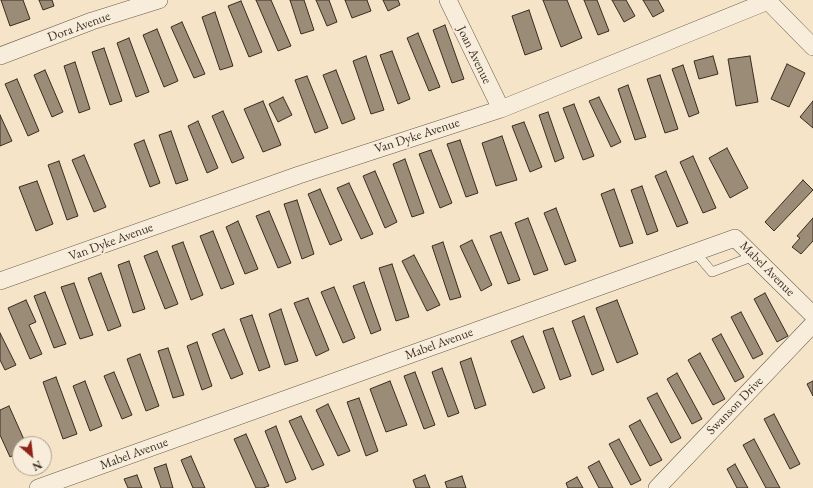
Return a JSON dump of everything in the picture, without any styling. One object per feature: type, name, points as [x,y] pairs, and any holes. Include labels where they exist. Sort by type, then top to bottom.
[{"type":"street","name":"Dora Avenue","points":[[0,56],[92,21],[159,0]]},
{"type":"street","name":"Joan Avenue","points":[[448,0],[501,109]]},
{"type":"street","name":"Van Dyke Avenue","points":[[0,281],[299,174],[501,109],[768,1],[813,47]]},
{"type":"street","name":"Mabel Avenue","points":[[38,488],[735,238],[813,315]]},
{"type":"street","name":"Swanson Drive","points":[[657,488],[813,324]]},
{"type":"lane","points":[[695,252],[712,272],[754,256]]},
{"type":"building","points":[[1,0],[23,0],[30,19],[10,26]]},
{"type":"building","points":[[39,0],[52,0],[54,6],[43,10]]},
{"type":"building","points":[[256,0],[271,0],[291,46],[278,51]]},
{"type":"building","points":[[290,0],[304,0],[314,30],[301,34]]},
{"type":"building","points":[[316,0],[329,0],[337,22],[327,26]]},
{"type":"building","points":[[345,0],[367,0],[371,11],[352,18]]},
{"type":"building","points":[[383,0],[398,0],[400,5],[388,11]]},
{"type":"building","points":[[543,0],[567,0],[582,38],[561,47]]},
{"type":"building","points":[[584,0],[597,0],[609,31],[598,35]]},
{"type":"building","points":[[612,0],[626,0],[635,16],[624,22]]},
{"type":"building","points":[[643,0],[658,0],[664,11],[653,17]]},
{"type":"building","points":[[241,1],[262,52],[249,57],[228,6]]},
{"type":"building","points":[[529,10],[542,49],[525,55],[512,16]]},
{"type":"building","points":[[215,12],[233,66],[220,70],[202,17]]},
{"type":"building","points":[[182,22],[205,74],[194,78],[171,27]]},
{"type":"building","points":[[445,25],[464,79],[452,83],[433,30]]},
{"type":"building","points":[[157,29],[178,81],[164,87],[143,35]]},
{"type":"building","points":[[418,33],[440,87],[429,91],[407,38]]},
{"type":"building","points":[[129,38],[149,92],[136,97],[117,43]]},
{"type":"building","points":[[104,48],[122,101],[110,105],[92,52]]},
{"type":"building","points":[[392,51],[410,99],[398,104],[380,55]]},
{"type":"building","points":[[366,56],[384,110],[371,114],[353,61]]},
{"type":"building","points":[[713,56],[718,74],[699,79],[694,61]]},
{"type":"building","points":[[750,56],[758,102],[736,106],[728,59]]},
{"type":"building","points":[[75,62],[90,109],[79,113],[64,66]]},
{"type":"building","points":[[787,64],[805,73],[789,107],[771,99]]},
{"type":"building","points":[[683,65],[699,113],[689,117],[672,69]]},
{"type":"building","points":[[45,70],[63,112],[52,117],[34,75]]},
{"type":"building","points":[[336,70],[355,119],[342,124],[323,75]]},
{"type":"building","points":[[660,75],[678,129],[665,133],[647,79]]},
{"type":"building","points":[[307,76],[328,128],[315,133],[295,80]]},
{"type":"building","points":[[17,79],[39,131],[28,136],[5,84]]},
{"type":"building","points":[[628,85],[646,137],[635,140],[618,89]]},
{"type":"building","points":[[283,97],[292,115],[278,122],[269,104]]},
{"type":"building","points":[[599,97],[621,142],[611,147],[589,101]]},
{"type":"building","points":[[263,101],[281,145],[263,152],[244,109]]},
{"type":"building","points":[[813,101],[813,128],[800,117]]},
{"type":"building","points":[[574,104],[594,156],[583,160],[563,108]]},
{"type":"building","points":[[223,111],[244,158],[232,163],[212,116]]},
{"type":"building","points":[[548,112],[564,158],[555,162],[539,115]]},
{"type":"building","points":[[0,115],[12,141],[0,146]]},
{"type":"building","points":[[198,121],[218,168],[207,173],[188,126]]},
{"type":"building","points":[[524,122],[542,167],[530,172],[512,126]]},
{"type":"building","points":[[171,131],[188,180],[176,184],[159,135]]},
{"type":"building","points":[[502,136],[517,180],[496,186],[482,143]]},
{"type":"building","points":[[144,140],[160,183],[150,187],[134,144]]},
{"type":"building","points":[[460,140],[478,193],[466,197],[447,144]]},
{"type":"building","points":[[727,148],[748,188],[730,198],[709,158]]},
{"type":"building","points":[[431,150],[452,203],[440,208],[419,154]]},
{"type":"building","points":[[84,155],[106,207],[94,212],[72,160]]},
{"type":"building","points":[[693,156],[716,208],[703,213],[680,162]]},
{"type":"building","points":[[405,159],[424,213],[412,217],[393,164]]},
{"type":"building","points":[[59,161],[78,216],[67,220],[48,165]]},
{"type":"building","points":[[375,171],[397,222],[385,228],[363,176]]},
{"type":"building","points":[[666,171],[688,223],[677,227],[655,176]]},
{"type":"building","points":[[803,180],[813,190],[774,231],[765,222]]},
{"type":"building","points":[[37,181],[53,224],[36,231],[19,187]]},
{"type":"building","points":[[349,183],[373,234],[361,239],[337,188]]},
{"type":"building","points":[[642,186],[658,231],[647,235],[631,190]]},
{"type":"building","points":[[320,189],[342,240],[330,245],[308,194]]},
{"type":"building","points":[[614,189],[633,243],[620,247],[601,194]]},
{"type":"building","points":[[297,200],[314,254],[302,259],[284,204]]},
{"type":"building","points":[[556,208],[576,261],[565,265],[544,213]]},
{"type":"building","points":[[269,211],[291,263],[278,268],[256,216]]},
{"type":"building","points":[[528,218],[548,270],[534,275],[515,223]]},
{"type":"building","points":[[813,218],[813,241],[801,254],[792,247],[800,238],[797,236]]},
{"type":"building","points":[[238,221],[258,269],[245,274],[226,227]]},
{"type":"building","points":[[213,231],[234,284],[221,289],[200,236]]},
{"type":"building","points":[[501,232],[520,280],[508,284],[490,236]]},
{"type":"building","points":[[472,240],[492,285],[481,291],[460,246]]},
{"type":"building","points":[[183,242],[203,295],[191,300],[172,246]]},
{"type":"building","points":[[443,242],[461,297],[450,300],[432,246]]},
{"type":"building","points":[[157,251],[178,304],[165,309],[144,256]]},
{"type":"building","points":[[414,255],[440,305],[427,311],[402,261]]},
{"type":"building","points":[[129,261],[145,309],[133,313],[118,265]]},
{"type":"building","points":[[392,264],[409,317],[396,321],[379,268]]},
{"type":"building","points":[[101,273],[121,326],[108,331],[88,278]]},
{"type":"building","points":[[364,282],[381,330],[371,334],[353,286]]},
{"type":"building","points":[[74,283],[93,335],[80,339],[61,287]]},
{"type":"building","points":[[334,287],[355,338],[343,343],[321,292]]},
{"type":"building","points":[[45,292],[66,344],[54,348],[34,296]]},
{"type":"building","points":[[765,293],[788,336],[777,342],[754,299]]},
{"type":"building","points":[[308,298],[329,350],[316,356],[294,303]]},
{"type":"building","points":[[26,300],[36,322],[29,325],[42,354],[30,359],[8,308]]},
{"type":"building","points":[[617,300],[638,354],[617,363],[596,308]]},
{"type":"building","points":[[281,309],[298,361],[285,365],[269,314]]},
{"type":"building","points":[[741,312],[763,354],[753,359],[731,317]]},
{"type":"building","points":[[252,315],[270,367],[259,371],[240,319]]},
{"type":"building","points":[[584,316],[604,370],[592,375],[572,321]]},
{"type":"building","points":[[553,328],[571,376],[560,380],[543,331]]},
{"type":"building","points":[[224,329],[243,374],[231,379],[212,334]]},
{"type":"building","points":[[0,333],[16,365],[5,370],[0,360]]},
{"type":"building","points":[[721,334],[744,377],[735,382],[712,339]]},
{"type":"building","points":[[523,336],[545,388],[533,393],[511,341]]},
{"type":"building","points":[[197,342],[212,386],[202,390],[187,346]]},
{"type":"building","points":[[168,348],[184,395],[173,398],[158,351]]},
{"type":"building","points":[[700,353],[725,399],[713,405],[688,360]]},
{"type":"building","points":[[140,354],[159,406],[146,411],[127,359]]},
{"type":"building","points":[[471,358],[486,405],[475,409],[460,362]]},
{"type":"building","points":[[442,368],[459,413],[448,417],[432,372]]},
{"type":"building","points":[[114,372],[132,415],[122,419],[104,376]]},
{"type":"building","points":[[415,372],[435,425],[424,429],[404,376]]},
{"type":"building","points":[[677,373],[702,419],[692,424],[667,379]]},
{"type":"building","points":[[56,377],[77,434],[63,439],[43,382]]},
{"type":"building","points":[[85,381],[102,426],[90,431],[73,386]]},
{"type":"building","points":[[390,381],[407,425],[386,432],[370,389]]},
{"type":"building","points":[[813,381],[813,396],[807,384]]},
{"type":"building","points":[[657,393],[681,438],[671,443],[647,398]]},
{"type":"building","points":[[359,398],[378,451],[366,456],[347,402]]},
{"type":"building","points":[[328,404],[350,451],[338,456],[316,410]]},
{"type":"building","points":[[9,406],[22,436],[12,436],[12,456],[10,457],[0,435],[0,410]]},
{"type":"building","points":[[774,414],[800,464],[790,469],[764,419]]},
{"type":"building","points":[[301,416],[324,465],[312,470],[289,421]]},
{"type":"building","points":[[640,420],[662,460],[650,466],[629,426]]},
{"type":"building","points":[[276,426],[296,479],[286,483],[265,431]]},
{"type":"building","points":[[246,434],[269,486],[256,488],[234,439]]},
{"type":"building","points":[[619,439],[641,480],[631,485],[609,444]]},
{"type":"building","points":[[754,439],[780,488],[766,488],[743,445]]},
{"type":"building","points":[[191,456],[205,488],[193,488],[181,460]]},
{"type":"building","points":[[599,461],[613,488],[599,488],[588,467]]},
{"type":"building","points":[[166,464],[173,488],[161,488],[154,468]]},
{"type":"building","points":[[735,464],[748,488],[737,488],[727,469]]},
{"type":"building","points":[[137,475],[142,488],[128,488],[124,479]]},
{"type":"building","points":[[425,475],[430,488],[416,488],[413,480]]},
{"type":"building","points":[[462,476],[466,488],[447,488],[445,482]]},
{"type":"building","points":[[577,477],[583,488],[568,488],[566,483]]}]
